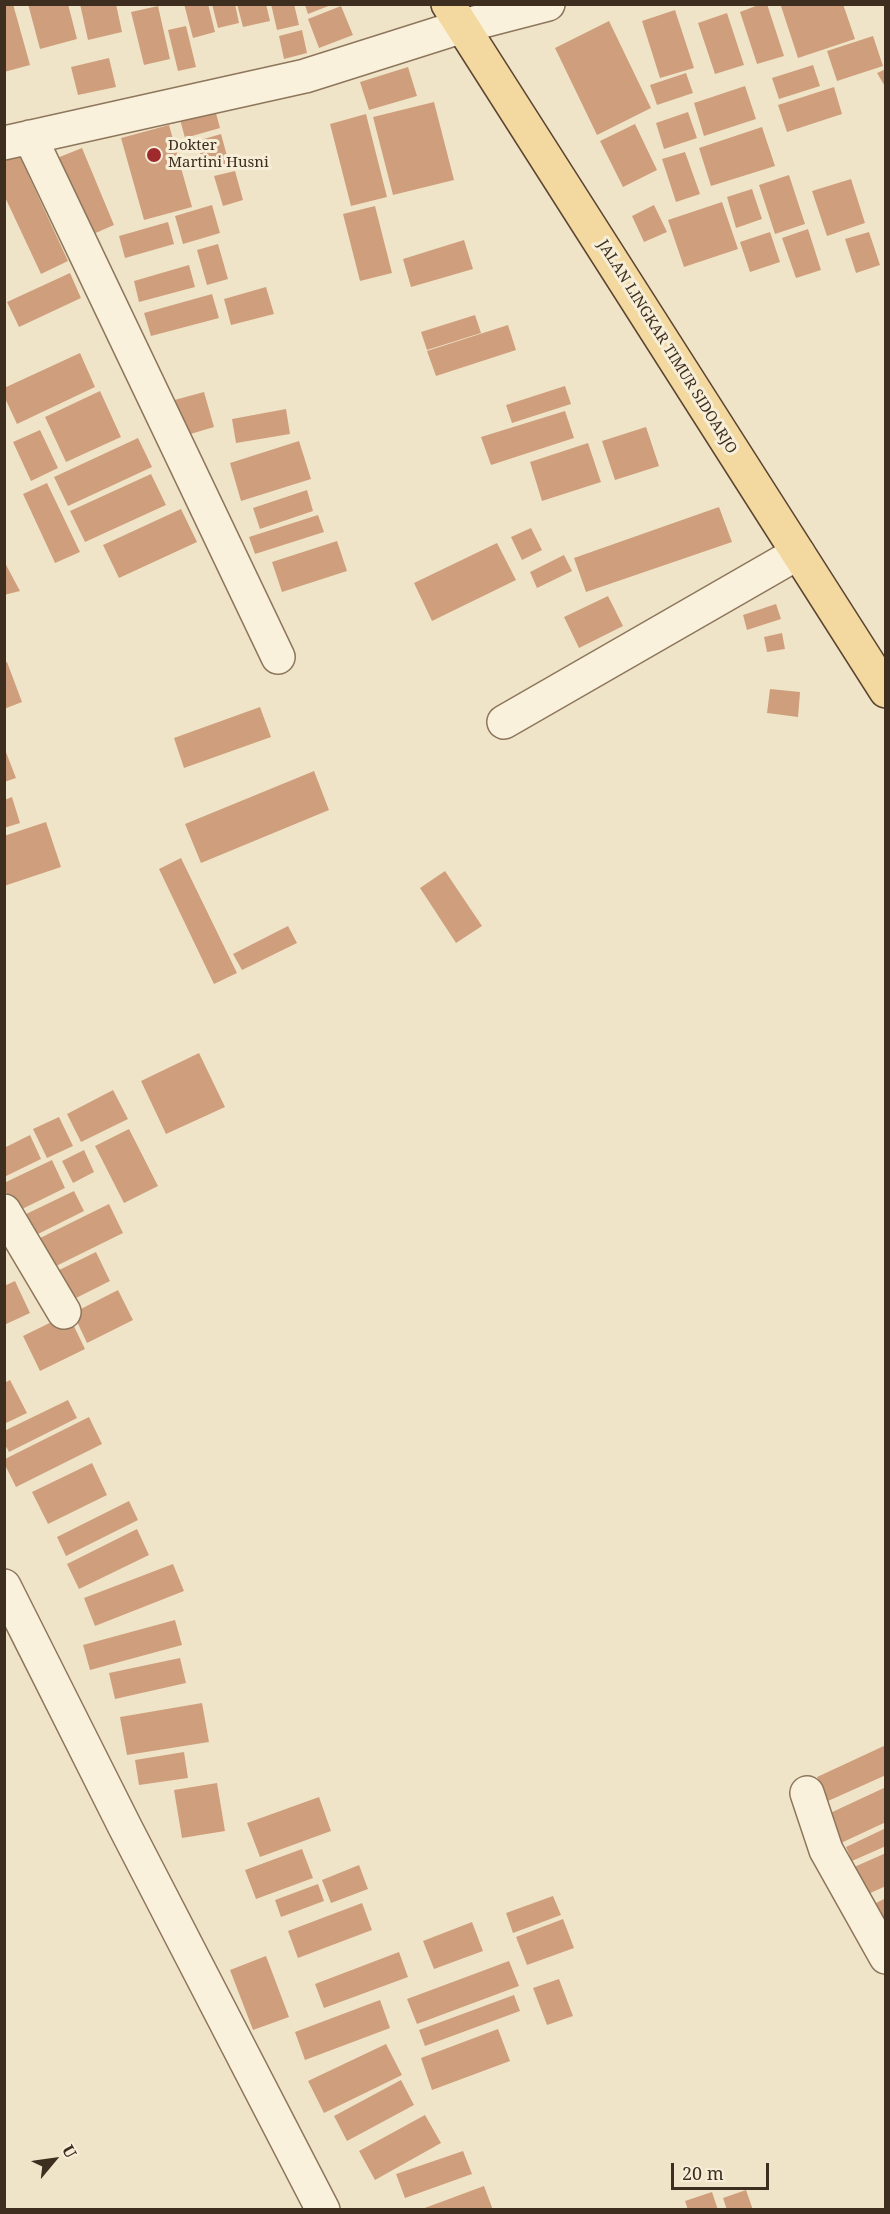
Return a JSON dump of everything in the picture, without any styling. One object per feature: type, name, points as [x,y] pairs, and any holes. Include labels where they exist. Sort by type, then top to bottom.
[{"type":"main road","name":"JALAN LINGKAR TIMUR SIDOARJO","points":[[455,15],[885,691]]},
{"type":"street","points":[[278,657],[17,140],[305,76],[455,15],[548,4]]},
{"type":"street","points":[[504,722],[798,553]]},
{"type":"street","points":[[4,1211],[64,1312]]},
{"type":"street","points":[[4,1586],[126,1829],[323,2210]]},
{"type":"street","points":[[807,1793],[826,1850],[885,1957]]},
{"type":"building","points":[[4,4],[13,4],[30,65],[4,72]]},
{"type":"building","points":[[28,4],[68,4],[77,39],[40,49]]},
{"type":"building","points":[[80,4],[116,4],[122,32],[88,40]]},
{"type":"building","points":[[184,4],[208,4],[215,32],[193,38]]},
{"type":"building","points":[[212,4],[235,4],[239,23],[218,28]]},
{"type":"building","points":[[237,4],[266,4],[270,21],[243,27]]},
{"type":"building","points":[[271,4],[294,4],[299,25],[277,30]]},
{"type":"building","points":[[767,4],[784,56],[757,64],[740,12]]},
{"type":"building","points":[[785,4],[843,4],[855,39],[798,58],[781,6]]},
{"type":"building","points":[[305,5],[331,5],[308,14]]},
{"type":"building","points":[[158,6],[170,59],[144,65],[131,12]]},
{"type":"building","points":[[341,6],[353,35],[319,48],[308,19]]},
{"type":"building","points":[[675,10],[694,68],[660,78],[642,21]]},
{"type":"building","points":[[727,13],[744,65],[715,74],[698,23]]},
{"type":"building","points":[[609,21],[651,108],[597,135],[555,48]]},
{"type":"building","points":[[186,26],[196,67],[178,71],[168,30]]},
{"type":"building","points":[[302,30],[307,53],[284,59],[279,36]]},
{"type":"building","points":[[873,36],[883,66],[837,81],[827,51]]},
{"type":"building","points":[[109,58],[116,87],[78,95],[71,67]]},
{"type":"building","points":[[813,65],[820,86],[779,99],[772,78]]},
{"type":"building","points":[[408,67],[417,96],[369,110],[360,82]]},
{"type":"building","points":[[886,69],[886,88],[877,73]]},
{"type":"building","points":[[686,73],[693,93],[657,105],[650,85]]},
{"type":"building","points":[[745,86],[756,119],[704,136],[694,103]]},
{"type":"building","points":[[834,87],[842,114],[787,132],[778,105]]},
{"type":"building","points":[[213,102],[220,128],[185,138],[178,112]]},
{"type":"building","points":[[434,102],[454,180],[393,195],[373,117]]},
{"type":"building","points":[[688,112],[697,138],[664,149],[656,123]]},
{"type":"building","points":[[366,114],[387,197],[351,206],[330,124]]},
{"type":"building","points":[[635,124],[657,170],[623,187],[600,141]]},
{"type":"building","points":[[169,125],[192,207],[144,220],[121,138]]},
{"type":"building","points":[[762,127],[775,166],[711,186],[699,148]]},
{"type":"building","points":[[221,134],[229,163],[204,170],[197,141]]},
{"type":"building","points":[[82,148],[114,225],[84,238],[52,160]]},
{"type":"building","points":[[685,152],[700,194],[676,202],[662,159]]},
{"type":"building","points":[[19,155],[68,261],[41,274],[4,195],[4,161]]},
{"type":"building","points":[[235,171],[243,200],[223,206],[214,176]]},
{"type":"building","points":[[789,175],[805,224],[775,234],[759,185]]},
{"type":"building","points":[[851,179],[865,223],[827,236],[812,191]]},
{"type":"building","points":[[752,189],[762,219],[736,228],[727,197]]},
{"type":"building","points":[[722,202],[738,249],[684,267],[668,220]]},
{"type":"building","points":[[212,205],[220,233],[183,244],[175,216]]},
{"type":"building","points":[[654,205],[667,232],[644,242],[632,216]]},
{"type":"building","points":[[375,206],[392,273],[360,281],[343,214]]},
{"type":"building","points":[[168,222],[174,244],[125,258],[119,236]]},
{"type":"building","points":[[808,229],[821,270],[796,278],[782,238]]},
{"type":"building","points":[[770,232],[780,262],[750,272],[740,242]]},
{"type":"building","points":[[869,232],[880,265],[856,273],[845,239]]},
{"type":"building","points":[[464,240],[473,269],[411,287],[403,259]]},
{"type":"building","points":[[218,244],[228,279],[207,285],[197,250]]},
{"type":"building","points":[[189,265],[195,287],[139,302],[134,281]]},
{"type":"building","points":[[70,273],[81,298],[19,327],[7,302]]},
{"type":"building","points":[[266,287],[274,314],[231,325],[224,299]]},
{"type":"building","points":[[212,294],[219,318],[151,336],[144,313]]},
{"type":"building","points":[[475,315],[481,333],[427,350],[421,332]]},
{"type":"building","points":[[508,325],[516,350],[436,376],[427,351]]},
{"type":"building","points":[[80,353],[95,387],[17,424],[4,396],[4,388]]},
{"type":"building","points":[[565,386],[571,404],[512,423],[506,405]]},
{"type":"building","points":[[100,391],[121,437],[66,462],[45,417]]},
{"type":"building","points":[[204,392],[214,427],[177,438],[167,402]]},
{"type":"building","points":[[286,409],[290,434],[236,443],[232,419]]},
{"type":"building","points":[[565,411],[574,438],[491,465],[481,437]]},
{"type":"building","points":[[646,427],[659,466],[615,480],[602,441]]},
{"type":"building","points":[[40,430],[58,468],[31,481],[13,442]]},
{"type":"building","points":[[138,438],[152,467],[68,506],[54,477]]},
{"type":"building","points":[[299,441],[311,479],[241,501],[230,463]]},
{"type":"building","points":[[588,443],[601,482],[542,501],[530,462]]},
{"type":"building","points":[[151,474],[166,505],[85,542],[70,511]]},
{"type":"building","points":[[47,483],[80,552],[55,563],[23,494]]},
{"type":"building","points":[[307,490],[313,511],[260,529],[253,508]]},
{"type":"building","points":[[719,507],[732,542],[586,592],[574,558]]},
{"type":"building","points":[[181,509],[197,542],[119,578],[103,545]]},
{"type":"building","points":[[318,515],[324,532],[255,554],[249,537]]},
{"type":"building","points":[[531,528],[542,550],[522,560],[511,537]]},
{"type":"building","points":[[337,541],[347,571],[282,592],[272,562]]},
{"type":"building","points":[[497,543],[516,580],[432,621],[414,583]]},
{"type":"building","points":[[564,555],[572,571],[537,588],[530,572]]},
{"type":"building","points":[[4,561],[20,591],[4,595]]},
{"type":"building","points":[[608,596],[623,626],[579,648],[564,617]]},
{"type":"building","points":[[776,604],[781,619],[747,630],[743,615]]},
{"type":"building","points":[[782,633],[785,649],[767,652],[764,637]]},
{"type":"building","points":[[7,662],[22,702],[4,709],[4,663]]},
{"type":"building","points":[[770,689],[800,692],[798,717],[767,713]]},
{"type":"building","points":[[260,707],[271,737],[184,768],[174,738]]},
{"type":"building","points":[[4,747],[16,778],[4,782]]},
{"type":"building","points":[[314,771],[329,810],[201,863],[185,824]]},
{"type":"building","points":[[12,797],[20,823],[4,828],[4,800]]},
{"type":"building","points":[[46,822],[61,867],[4,886],[4,836]]},
{"type":"building","points":[[181,858],[237,973],[214,984],[159,869]]},
{"type":"building","points":[[445,871],[482,926],[456,943],[420,888]]},
{"type":"building","points":[[288,926],[297,943],[242,970],[233,954]]},
{"type":"building","points":[[199,1053],[225,1107],[166,1134],[141,1081]]},
{"type":"building","points":[[113,1090],[128,1119],[81,1142],[67,1114]]},
{"type":"building","points":[[59,1117],[73,1146],[47,1158],[33,1129]]},
{"type":"building","points":[[129,1129],[158,1186],[124,1203],[95,1146]]},
{"type":"building","points":[[30,1135],[41,1159],[4,1177],[4,1148]]},
{"type":"building","points":[[84,1150],[94,1172],[73,1183],[62,1161]]},
{"type":"building","points":[[52,1160],[65,1188],[16,1212],[4,1188],[4,1183]]},
{"type":"building","points":[[74,1191],[84,1211],[32,1237],[22,1216]]},
{"type":"building","points":[[109,1204],[123,1233],[46,1271],[32,1242]]},
{"type":"building","points":[[96,1252],[110,1281],[66,1303],[51,1274]]},
{"type":"building","points":[[15,1281],[30,1313],[4,1325],[4,1286]]},
{"type":"building","points":[[118,1290],[133,1320],[87,1343],[73,1313]]},
{"type":"building","points":[[68,1314],[85,1349],[40,1371],[23,1336]]},
{"type":"building","points":[[10,1380],[27,1413],[4,1424],[4,1383]]},
{"type":"building","points":[[68,1400],[77,1418],[9,1452],[4,1443],[4,1431]]},
{"type":"building","points":[[89,1417],[102,1444],[16,1487],[5,1465],[5,1459]]},
{"type":"building","points":[[92,1463],[107,1495],[48,1524],[32,1492]]},
{"type":"building","points":[[129,1501],[138,1520],[66,1556],[57,1537]]},
{"type":"building","points":[[137,1529],[149,1555],[79,1589],[67,1564]]},
{"type":"building","points":[[173,1564],[184,1591],[95,1626],[84,1598]]},
{"type":"building","points":[[175,1620],[182,1645],[90,1670],[83,1645]]},
{"type":"building","points":[[180,1658],[186,1683],[115,1699],[109,1673]]},
{"type":"building","points":[[202,1703],[209,1742],[127,1755],[120,1717]]},
{"type":"building","points":[[886,1745],[886,1775],[828,1801],[817,1777]]},
{"type":"building","points":[[184,1752],[188,1778],[139,1785],[135,1760]]},
{"type":"building","points":[[217,1783],[225,1831],[182,1838],[174,1790]]},
{"type":"building","points":[[886,1787],[886,1822],[841,1843],[828,1814]]},
{"type":"building","points":[[319,1797],[331,1831],[260,1857],[247,1823]]},
{"type":"building","points":[[886,1828],[886,1846],[852,1861],[846,1847]]},
{"type":"building","points":[[302,1849],[313,1878],[256,1899],[245,1870]]},
{"type":"building","points":[[886,1853],[886,1886],[859,1898],[845,1871]]},
{"type":"building","points":[[359,1865],[368,1889],[331,1903],[322,1880]]},
{"type":"building","points":[[318,1884],[324,1901],[281,1917],[275,1900]]},
{"type":"building","points":[[553,1896],[561,1915],[513,1933],[506,1913]]},
{"type":"building","points":[[886,1898],[886,1924],[876,1903]]},
{"type":"building","points":[[362,1903],[372,1930],[298,1958],[288,1931]]},
{"type":"building","points":[[563,1919],[574,1948],[527,1965],[516,1937]]},
{"type":"building","points":[[472,1922],[483,1951],[434,1969],[423,1941]]},
{"type":"building","points":[[399,1952],[408,1977],[324,2008],[315,1984]]},
{"type":"building","points":[[266,1956],[289,2017],[253,2030],[230,1970]]},
{"type":"building","points":[[509,1961],[519,1986],[417,2024],[407,1999]]},
{"type":"building","points":[[559,1979],[573,2016],[547,2025],[533,1988]]},
{"type":"building","points":[[514,1995],[520,2011],[425,2046],[419,2030]]},
{"type":"building","points":[[380,2000],[390,2028],[305,2060],[295,2032]]},
{"type":"building","points":[[498,2029],[510,2061],[432,2090],[421,2058]]},
{"type":"building","points":[[386,2044],[402,2075],[324,2113],[308,2081]]},
{"type":"building","points":[[401,2080],[414,2105],[347,2141],[334,2116]]},
{"type":"building","points":[[425,2115],[441,2143],[375,2180],[359,2151]]},
{"type":"building","points":[[463,2151],[472,2174],[405,2198],[396,2174]]},
{"type":"building","points":[[484,2186],[493,2210],[422,2210],[422,2209]]},
{"type":"building","points":[[746,2190],[753,2210],[727,2210],[723,2198]]},
{"type":"building","points":[[712,2192],[718,2210],[688,2210],[685,2201]]},
{"type":"place","name":"Dokter Martini Husni","points":[[154,155]]}]
